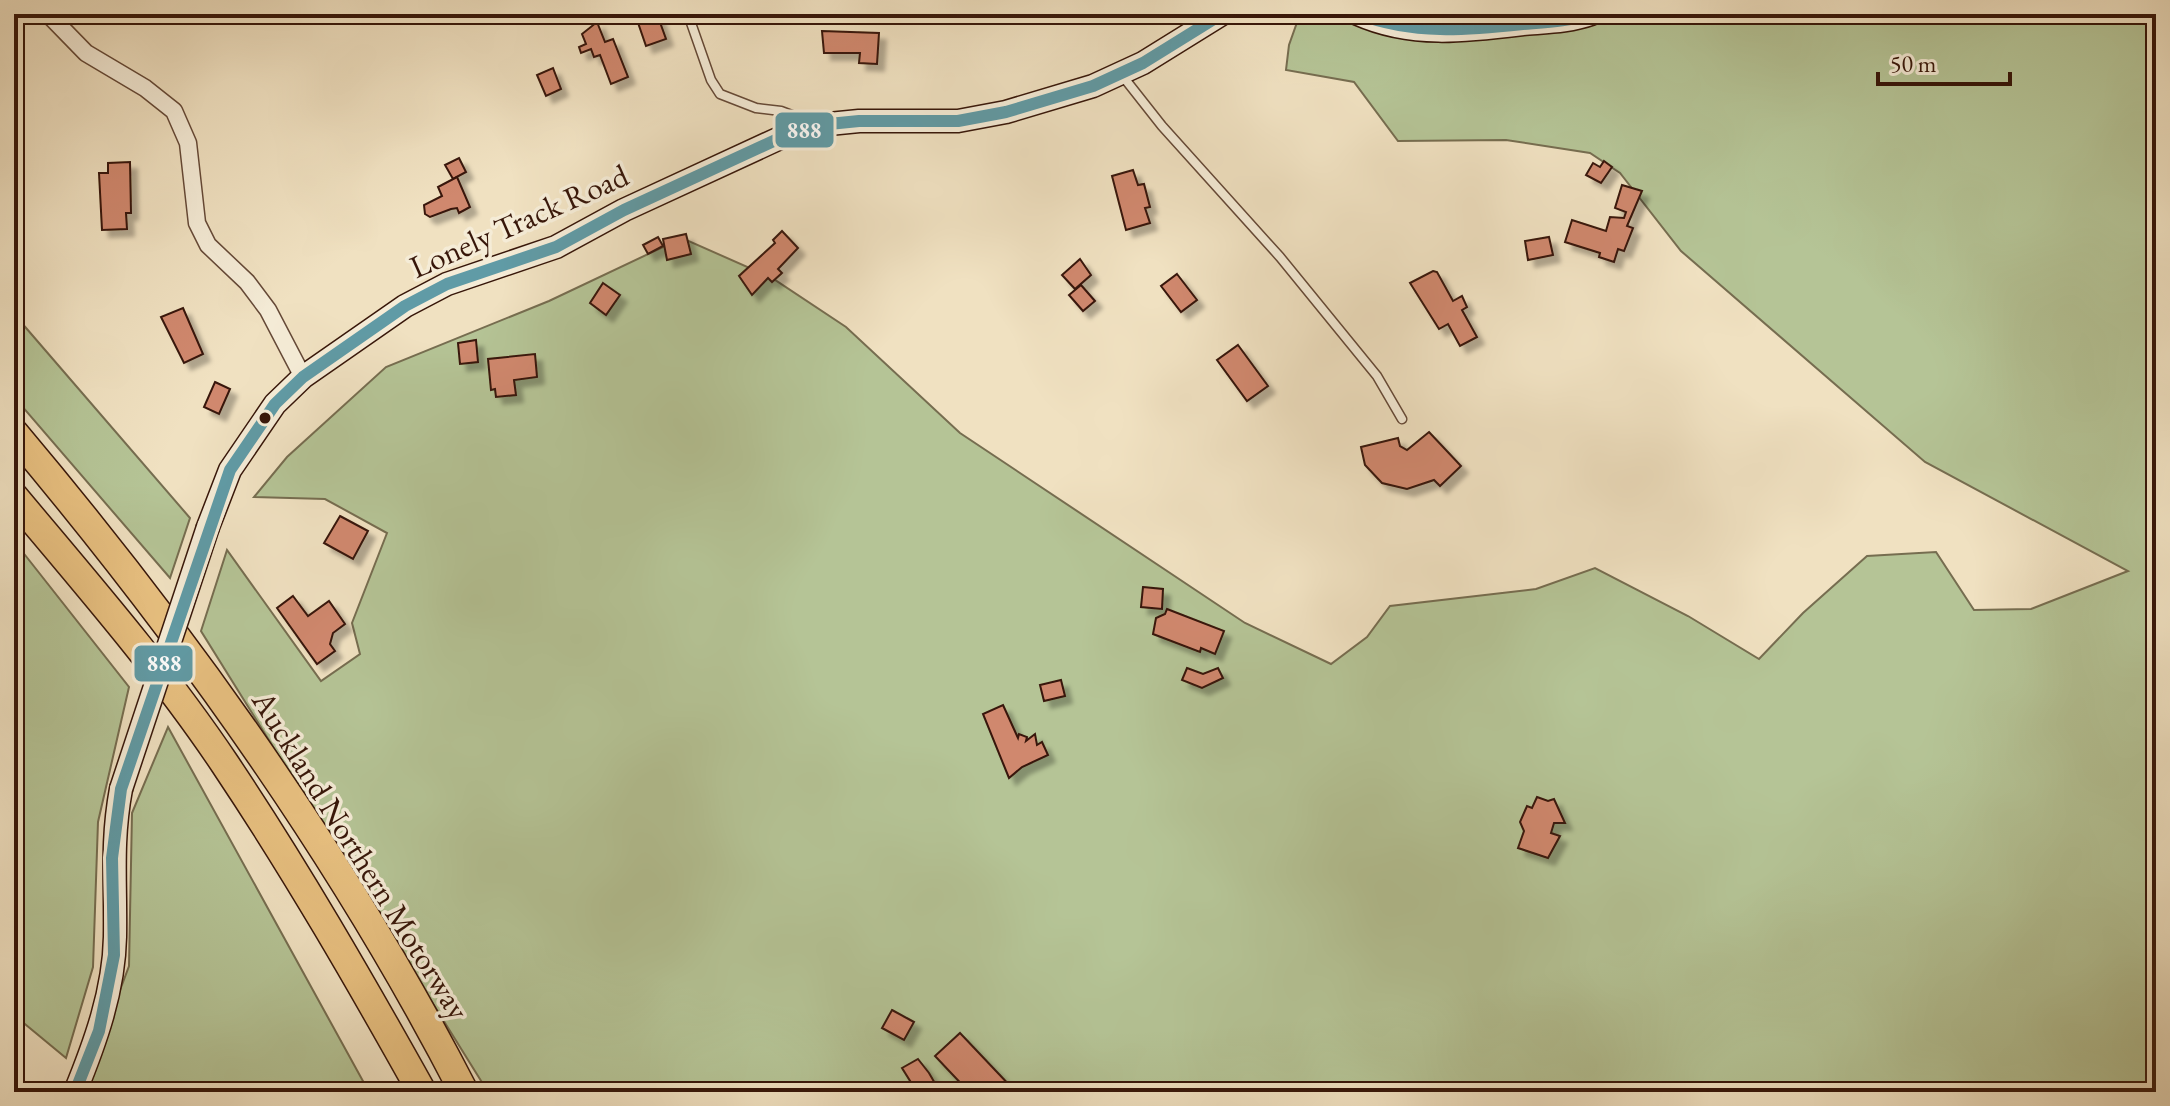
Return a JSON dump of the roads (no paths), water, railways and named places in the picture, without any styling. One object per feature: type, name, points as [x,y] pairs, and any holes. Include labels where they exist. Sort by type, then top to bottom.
[{"type":"highway","name":"Auckland Northern Motorway","points":[[14,433],[256,744],[328,855],[464,1092]]},
{"type":"highway","name":"Auckland Northern Motorway","points":[[14,497],[94,593],[224,762],[348,959],[422,1092]]},
{"type":"street","points":[[48,14],[86,53],[145,88],[174,111],[188,143],[197,223],[208,245],[247,282],[268,310],[303,377]]},
{"type":"street","name":"Lonely Track Road","points":[[75,1092],[99,1031],[114,955],[112,858],[121,789],[230,470],[275,404],[303,377],[405,306],[447,284],[556,247],[624,210],[780,138],[819,125],[970,119],[1068,94],[1121,73],[1222,14]]},
{"type":"street","points":[[1358,14],[1414,31],[1459,32],[1591,14]]},
{"type":"lane","points":[[690,20],[711,80],[720,94],[756,108],[781,111],[819,125]]},
{"type":"lane","points":[[1121,73],[1162,126],[1280,257],[1367,364],[1402,419]]}]
